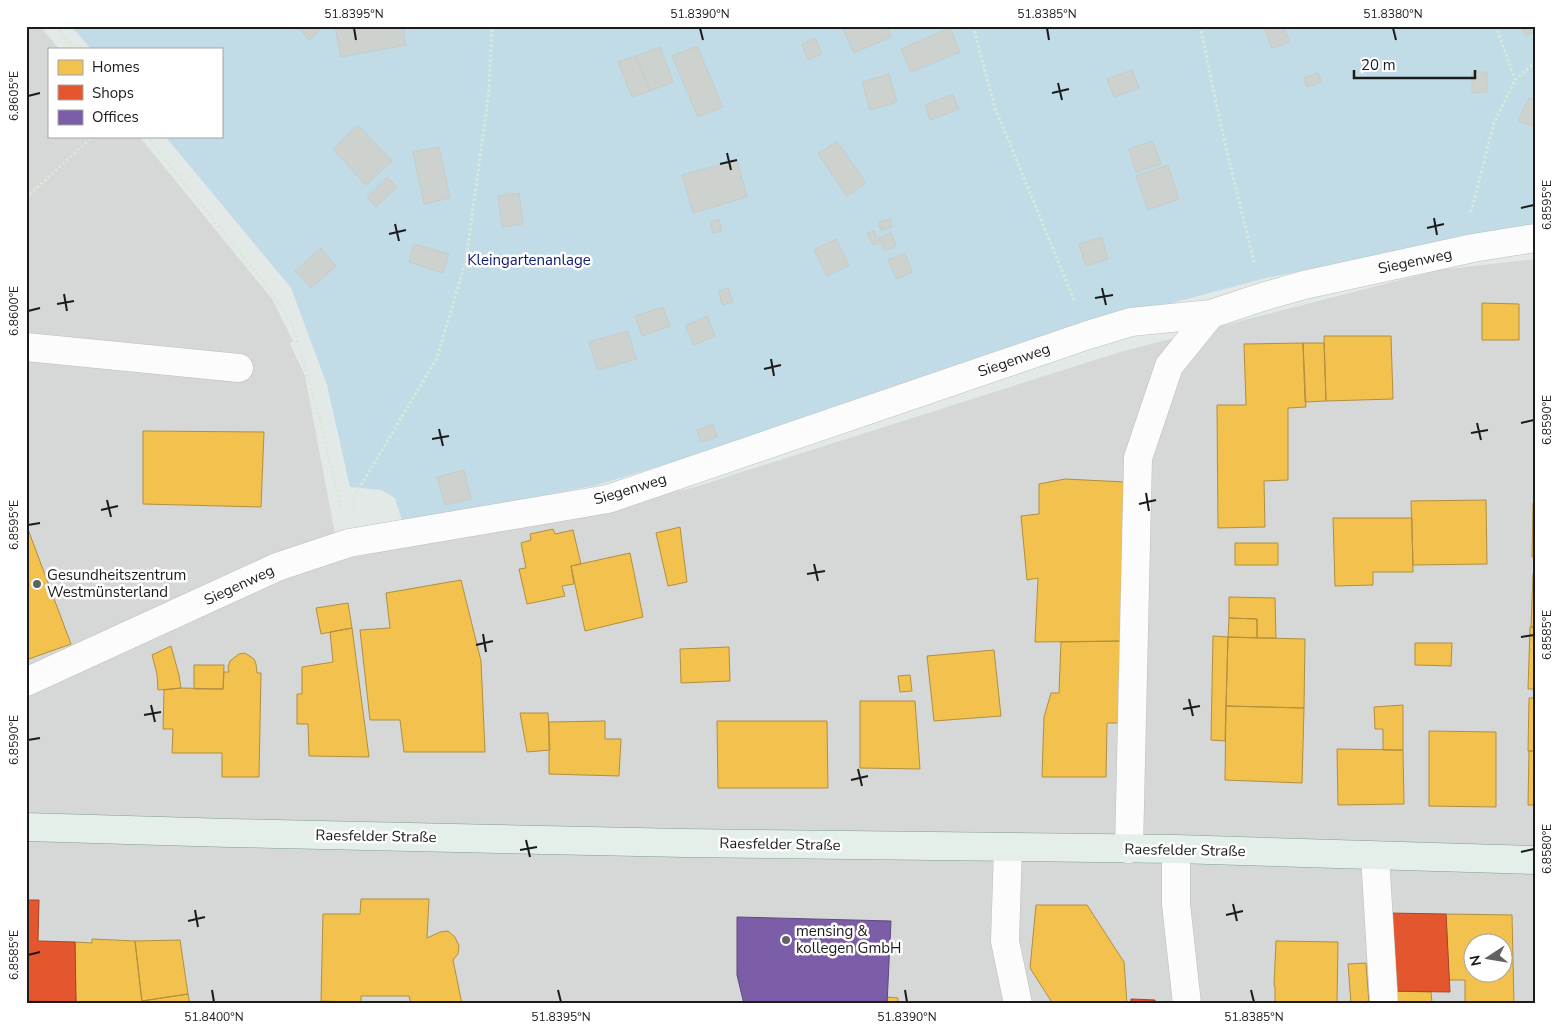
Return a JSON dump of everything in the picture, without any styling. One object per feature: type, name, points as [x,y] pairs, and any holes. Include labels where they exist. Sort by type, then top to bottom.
[{"type":"main road","name":"Raesfelder Straße","points":[[26,827],[249,834],[1176,850],[1535,860]]},
{"type":"street","name":"Siegenweg","points":[[26,682],[277,567],[349,543],[608,499],[1088,335],[1132,322],[1211,314],[1262,296],[1304,285],[1473,248],[1535,238]]},
{"type":"street","points":[[1129,849],[1138,458],[1169,366],[1211,314]]},
{"type":"street","points":[[26,347],[239,368]]},
{"type":"street","points":[[1008,847],[1004,941],[1018,1004]]},
{"type":"street","points":[[1176,850],[1176,904],[1188,1004]]},
{"type":"street","points":[[1375,856],[1384,1004]]},
{"type":"path","points":[[56,26],[73,48]]},
{"type":"path","points":[[349,543],[354,497],[437,358],[466,260],[489,91],[492,26]]},
{"type":"path","points":[[973,26],[995,108],[1088,335]]},
{"type":"path","points":[[1200,26],[1225,144],[1262,296]]},
{"type":"path","points":[[1496,26],[1515,80]]},
{"type":"path","points":[[1473,248],[1470,214],[1494,123],[1515,80],[1535,62]]},
{"type":"path","points":[[26,198],[91,138]]},
{"type":"path","points":[[148,138],[269,289],[293,326],[319,417],[349,543]]},
{"type":"shaded area","points":[[26,26],[40,26],[58,48],[48,48],[48,138],[134,138],[270,300],[305,376],[340,560],[692,488],[1120,352],[1439,270],[1535,259],[1535,1004],[26,1004]]},
{"type":"shaded area","points":[[117,138],[141,138],[272,299],[293,341],[284,349],[303,370],[267,403],[218,355],[53,341],[26,312],[26,226]]},
{"type":"shaded area","points":[[26,379],[61,383],[62,412],[92,413],[87,532],[51,568],[26,502]]},
{"type":"green space","name":"Kleingartenanlage","points":[[71,26],[1535,26],[1535,225],[1266,278],[1018,344],[712,450],[597,485],[403,523],[395,498],[381,490],[350,487],[327,385],[291,288],[167,138],[222,138],[222,48],[90,48]]},
{"type":"building: Homes","points":[[1482,303],[1519,304],[1519,340],[1482,340]]},
{"type":"building: Homes","points":[[1324,336],[1391,336],[1393,399],[1326,401]]},
{"type":"building: Homes","points":[[1303,343],[1306,407],[1288,408],[1288,480],[1264,481],[1265,527],[1218,528],[1217,405],[1246,405],[1244,344]]},
{"type":"building: Homes","points":[[1303,343],[1324,343],[1326,401],[1305,402]]},
{"type":"building: Homes","points":[[143,431],[264,432],[261,507],[143,504]]},
{"type":"building: Homes","points":[[1065,479],[1125,482],[1122,641],[1035,642],[1038,578],[1027,580],[1021,516],[1039,514],[1039,484]]},
{"type":"building: Homes","points":[[1486,500],[1487,564],[1413,565],[1411,501]]},
{"type":"building: Homes","points":[[1533,503],[1535,503],[1535,557],[1532,557]]},
{"type":"building: Homes","points":[[1333,518],[1412,518],[1413,572],[1373,572],[1373,585],[1335,586]]},
{"type":"building: Homes","name":"Gesundheitszentrum Westmünsterland","points":[[26,524],[71,644],[26,660]]},
{"type":"building: Homes","points":[[680,527],[687,582],[668,586],[656,533]]},
{"type":"building: Homes","points":[[553,529],[555,534],[573,530],[581,564],[571,566],[574,584],[562,586],[565,596],[527,604],[519,569],[526,568],[521,543],[531,540],[530,534]]},
{"type":"building: Homes","points":[[1235,543],[1278,543],[1278,565],[1235,565]]},
{"type":"building: Homes","points":[[630,553],[643,617],[585,631],[571,566]]},
{"type":"building: Homes","points":[[1533,573],[1535,573],[1535,627],[1531,627]]},
{"type":"building: Homes","points":[[461,580],[481,661],[485,752],[404,752],[400,720],[370,720],[360,630],[390,628],[386,593]]},
{"type":"building: Homes","points":[[1229,597],[1275,598],[1276,638],[1257,638],[1257,619],[1229,618]]},
{"type":"building: Homes","points":[[348,603],[352,628],[321,634],[316,608]]},
{"type":"building: Homes","points":[[1229,618],[1257,619],[1257,638],[1228,637]]},
{"type":"building: Homes","points":[[1530,627],[1535,627],[1535,689],[1528,689]]},
{"type":"building: Homes","points":[[352,628],[369,757],[309,756],[308,724],[297,724],[297,694],[302,694],[302,667],[333,662],[330,632]]},
{"type":"building: Homes","points":[[1213,636],[1228,637],[1225,741],[1211,740]]},
{"type":"building: Homes","points":[[1228,637],[1305,639],[1304,708],[1226,706]]},
{"type":"building: Homes","points":[[1122,641],[1120,723],[1107,723],[1106,777],[1042,777],[1044,717],[1051,693],[1059,693],[1061,642]]},
{"type":"building: Homes","points":[[1415,643],[1452,643],[1451,666],[1415,665]]},
{"type":"building: Homes","points":[[171,646],[181,688],[158,690],[157,674],[152,655]]},
{"type":"building: Homes","points":[[729,647],[730,681],[681,683],[680,649]]},
{"type":"building: Homes","points":[[994,650],[1001,716],[934,721],[927,656]]},
{"type":"building: Homes","points":[[245,653],[254,659],[257,673],[261,673],[259,777],[222,777],[222,753],[172,753],[173,729],[163,729],[164,690],[181,688],[223,689],[224,672],[229,672],[230,661],[239,654]]},
{"type":"building: Homes","points":[[194,665],[224,665],[223,689],[194,689]]},
{"type":"building: Homes","points":[[910,675],[912,691],[900,692],[898,676]]},
{"type":"building: Homes","points":[[1529,698],[1535,698],[1535,751],[1528,751]]},
{"type":"building: Homes","points":[[860,701],[915,701],[920,769],[860,768]]},
{"type":"building: Homes","points":[[1403,705],[1403,750],[1383,750],[1383,729],[1375,729],[1374,707]]},
{"type":"building: Homes","points":[[1226,706],[1304,708],[1302,783],[1225,780]]},
{"type":"building: Homes","points":[[520,713],[548,713],[550,750],[527,752]]},
{"type":"building: Homes","points":[[605,721],[605,739],[621,739],[619,776],[549,774],[549,722]]},
{"type":"building: Homes","points":[[717,721],[827,721],[828,788],[718,788]]},
{"type":"building: Homes","points":[[1429,731],[1496,732],[1496,807],[1429,806]]},
{"type":"building: Homes","points":[[1337,749],[1403,750],[1404,804],[1338,805]]},
{"type":"building: Homes","points":[[1529,751],[1535,751],[1535,805],[1528,805]]},
{"type":"building: Homes","points":[[361,899],[429,899],[427,938],[440,932],[448,931],[455,937],[459,946],[458,954],[453,960],[462,1004],[411,1004],[409,996],[361,996],[361,1002],[321,1001],[323,914],[360,914]]},
{"type":"building: Homes","points":[[1036,905],[1087,905],[1124,962],[1127,1004],[1053,1004],[1030,968]]},
{"type":"building: Homes","points":[[1446,914],[1512,915],[1512,932],[1464,932],[1464,980],[1449,980]]},
{"type":"building: Homes","points":[[92,939],[135,941],[142,1003],[76,1002],[75,942],[92,943]]},
{"type":"building: Homes","points":[[180,940],[188,994],[142,1001],[135,941]]},
{"type":"building: Homes","points":[[1276,941],[1338,942],[1337,1004],[1275,1004]]},
{"type":"building: Homes","points":[[1366,963],[1369,1004],[1351,1004],[1348,964]]},
{"type":"building: Homes","points":[[1465,982],[1514,982],[1514,1004],[1465,1004]]},
{"type":"building: Homes","points":[[1390,991],[1431,992],[1432,1003],[1439,1004],[1391,1004]]},
{"type":"building: Homes","points":[[188,994],[190,1004],[127,1004],[142,1003],[142,1001]]},
{"type":"building: Homes","points":[[888,997],[898,998],[898,1004],[887,1004]]},
{"type":"building: Shops","points":[[26,900],[39,900],[38,941],[75,942],[76,1002],[26,1001]]},
{"type":"building: Shops","points":[[1387,913],[1446,914],[1450,992],[1390,991]]},
{"type":"building: Shops","points":[[1131,999],[1155,1000],[1155,1004],[1131,1004]]},
{"type":"building: Offices","points":[[737,917],[891,921],[887,1004],[744,1004],[737,975]]},
{"type":"building: Other","points":[[297,26],[317,26],[320,30],[309,40]]},
{"type":"building: Other","points":[[335,26],[403,26],[406,45],[341,57]]},
{"type":"building: Other","points":[[848,26],[887,26],[891,37],[854,53],[843,28]]},
{"type":"building: Other","points":[[1263,26],[1283,26],[1290,42],[1272,48]]},
{"type":"building: Other","points":[[1521,26],[1535,26],[1535,31],[1526,36]]},
{"type":"building: Other","points":[[950,28],[960,52],[911,72],[901,49]]},
{"type":"building: Other","points":[[815,38],[822,54],[808,60],[802,44]]},
{"type":"building: Other","points":[[697,46],[723,107],[698,117],[672,56]]},
{"type":"building: Other","points":[[660,47],[673,82],[650,91],[636,56]]},
{"type":"building: Other","points":[[636,56],[650,91],[632,97],[618,62]]},
{"type":"building: Other","points":[[1132,70],[1139,88],[1114,97],[1107,79]]},
{"type":"building: Other","points":[[1472,72],[1487,72],[1487,92],[1472,93]]},
{"type":"building: Other","points":[[1318,73],[1322,82],[1307,87],[1304,78]]},
{"type":"building: Other","points":[[889,74],[897,102],[870,110],[862,82]]},
{"type":"building: Other","points":[[953,94],[959,109],[930,120],[925,105]]},
{"type":"building: Other","points":[[1529,98],[1535,100],[1534,127],[1518,121]]},
{"type":"building: Other","points":[[358,125],[392,161],[366,185],[333,149]]},
{"type":"building: Other","points":[[837,141],[866,183],[847,196],[818,154]]},
{"type":"building: Other","points":[[1153,141],[1161,164],[1136,172],[1129,149]]},
{"type":"building: Other","points":[[439,147],[450,198],[424,204],[413,152]]},
{"type":"building: Other","points":[[737,160],[747,197],[693,213],[682,175]]},
{"type":"building: Other","points":[[1168,165],[1179,199],[1148,210],[1136,176]]},
{"type":"building: Other","points":[[387,177],[397,187],[376,207],[367,197]]},
{"type":"building: Other","points":[[519,193],[523,224],[502,227],[498,196]]},
{"type":"building: Other","points":[[719,219],[722,231],[713,233],[710,222]]},
{"type":"building: Other","points":[[890,219],[892,227],[881,230],[878,222]]},
{"type":"building: Other","points":[[874,231],[879,243],[873,245],[867,233]]},
{"type":"building: Other","points":[[891,233],[896,246],[885,251],[879,238]]},
{"type":"building: Other","points":[[1102,237],[1108,259],[1086,266],[1079,244]]},
{"type":"building: Other","points":[[836,239],[849,265],[827,276],[814,250]]},
{"type":"building: Other","points":[[414,244],[449,254],[443,273],[409,262]]},
{"type":"building: Other","points":[[321,248],[336,266],[311,288],[295,271]]},
{"type":"building: Other","points":[[905,253],[912,272],[896,279],[888,260]]},
{"type":"building: Other","points":[[728,288],[733,302],[722,305],[719,291]]},
{"type":"building: Other","points":[[663,307],[670,326],[642,336],[635,316]]},
{"type":"building: Other","points":[[707,316],[715,336],[694,345],[685,326]]},
{"type":"building: Other","points":[[628,331],[636,359],[598,370],[589,342]]},
{"type":"building: Other","points":[[713,424],[717,437],[701,442],[697,430]]},
{"type":"building: Other","points":[[464,470],[471,499],[445,505],[437,477]]},
{"type":"place","name":"Gesundheitszentrum Westmünsterland","points":[[37,584]]},
{"type":"place","name":"mensing & kollegen GmbH","points":[[786,940]]}]
